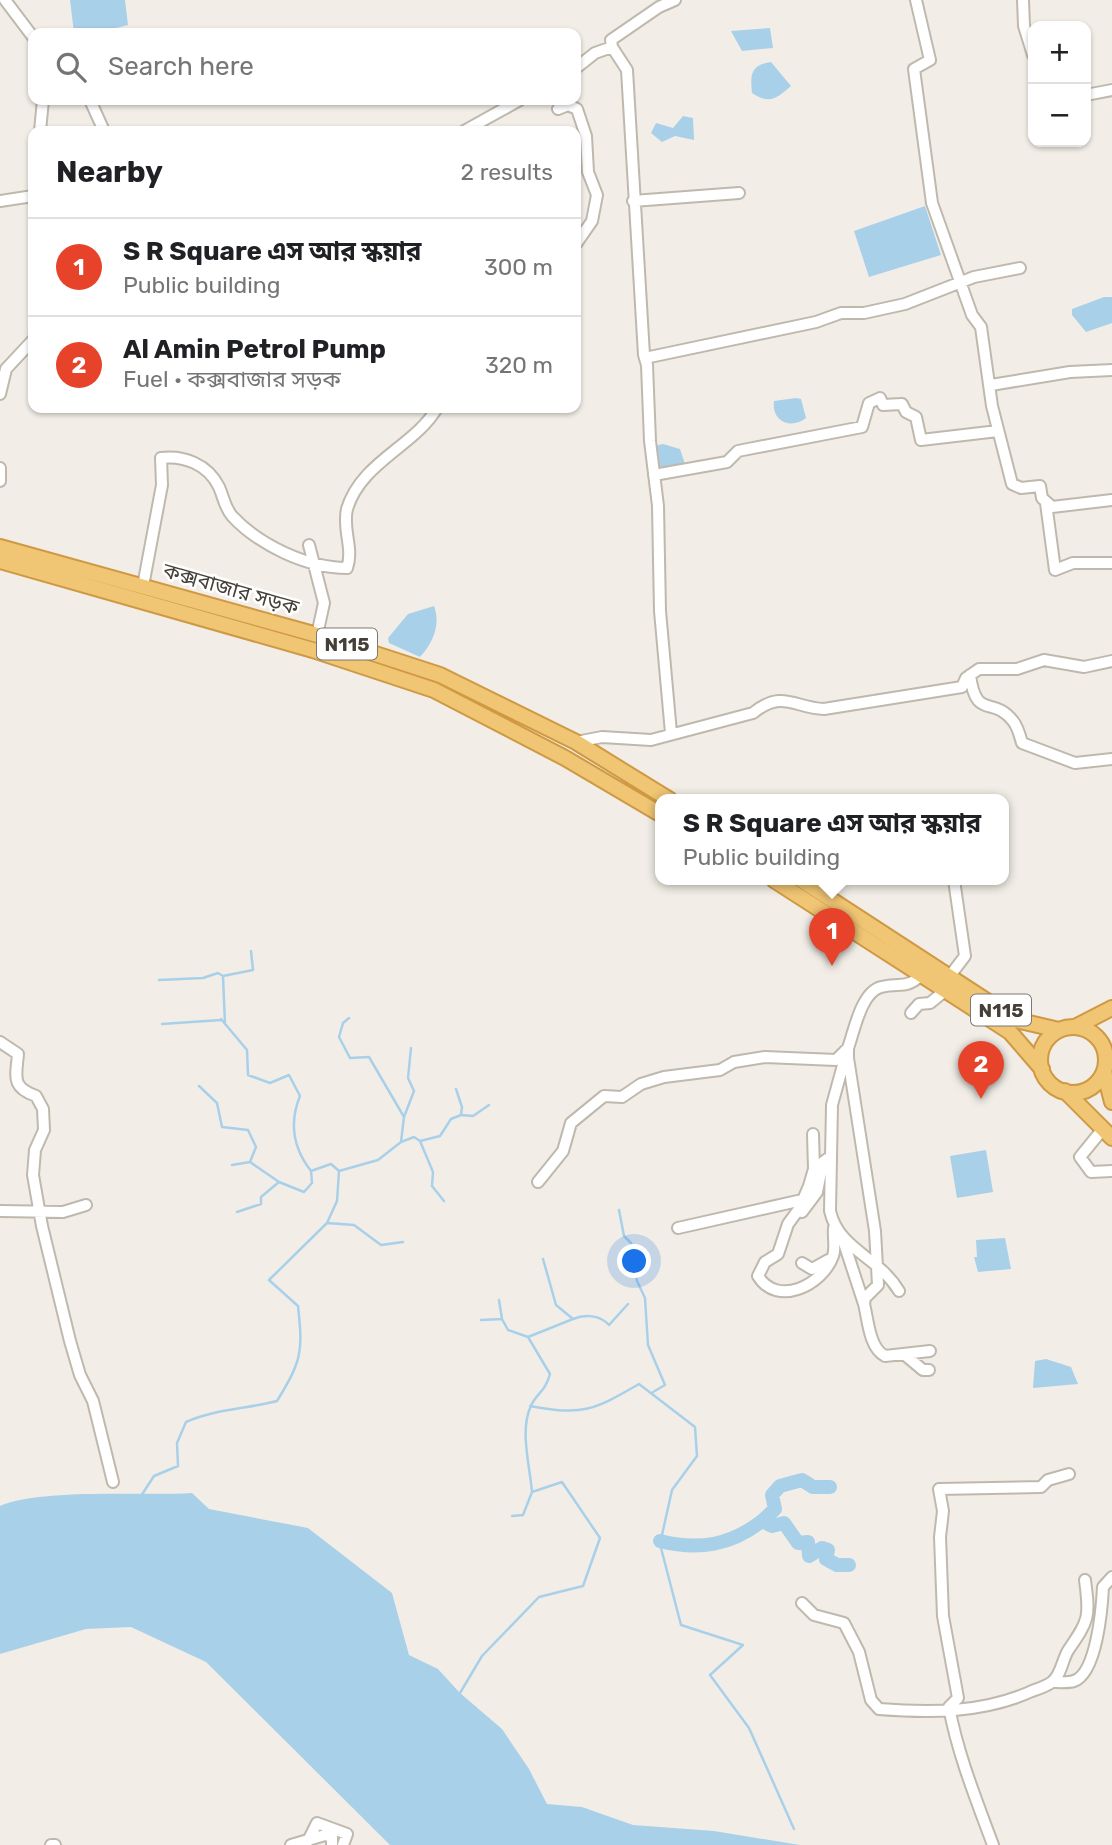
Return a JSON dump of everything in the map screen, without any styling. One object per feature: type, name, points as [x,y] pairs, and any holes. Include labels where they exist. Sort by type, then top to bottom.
[{"type":"highway","name":"কক্সবাজার সড়ক","points":[[0,547],[317,635],[440,675],[576,742],[660,794]]},
{"type":"highway","name":"কক্সবাজার সড়ক","points":[[0,561],[313,649],[434,690],[565,758],[655,811]]},
{"type":"highway","name":"N115","points":[[782,885],[922,975],[948,984],[1016,1020],[1059,1030]]},
{"type":"highway","name":"N115","points":[[808,885],[948,984],[1010,1032],[1042,1069]]},
{"type":"highway","points":[[1107,1134],[1065,1091],[1049,1081],[1042,1069],[1044,1047],[1059,1030],[1076,1027],[1112,1008]]},
{"type":"highway","points":[[1076,1027],[1096,1037],[1107,1060],[1112,1102]]},
{"type":"highway","points":[[1065,1091],[1088,1089],[1107,1060]]},
{"type":"street","points":[[5,0],[28,30]]},
{"type":"street","points":[[671,733],[671,706],[660,611],[658,506],[633,201],[627,70],[612,47],[611,40],[659,7],[675,0]]},
{"type":"street","points":[[916,0],[930,60],[914,69],[932,203],[972,315],[981,327],[998,431],[1012,484],[1021,488],[1040,486],[1046,503],[1055,570],[1073,563],[1112,563]]},
{"type":"street","points":[[1023,0],[1024,26],[1028,39]]},
{"type":"street","points":[[581,64],[596,53],[612,47]]},
{"type":"street","points":[[1091,94],[1112,90]]},
{"type":"street","points":[[40,126],[43,105]]},
{"type":"street","points":[[92,105],[102,126]]},
{"type":"street","points":[[473,126],[511,105]]},
{"type":"street","points":[[564,105],[577,110],[586,136],[588,172],[597,195],[592,221],[581,237]]},
{"type":"street","points":[[633,201],[739,193]]},
{"type":"street","points":[[0,201],[28,197]]},
{"type":"street","points":[[645,358],[816,322],[841,313],[878,310],[962,284],[974,277],[1020,268]]},
{"type":"street","points":[[0,394],[6,369],[28,345]]},
{"type":"street","points":[[991,385],[1070,372],[1112,370]]},
{"type":"street","points":[[654,475],[727,462],[738,451],[862,427],[869,403],[880,398],[883,405],[902,404],[906,412],[916,417],[921,440],[998,431]]},
{"type":"street","points":[[144,586],[162,485],[161,458],[185,456],[218,485],[225,507],[235,519],[271,548],[332,568],[347,568],[351,556],[345,528],[348,508],[381,461],[427,424],[434,413]]},
{"type":"street","points":[[0,468],[0,481]]},
{"type":"street","points":[[1046,503],[1052,507],[1112,500]]},
{"type":"street","points":[[310,545],[324,603],[317,635]]},
{"type":"street","points":[[576,742],[602,737],[651,740],[753,713],[763,704],[786,699],[811,709],[858,705],[962,687],[970,675],[979,669],[1017,669],[1044,660],[1084,667],[1112,661]]},
{"type":"street","points":[[970,675],[973,695],[978,703],[1003,712],[1014,722],[1022,743],[1075,763],[1112,759]]},
{"type":"street","points":[[911,1013],[919,1004],[930,1003],[948,984],[965,956],[955,885]]},
{"type":"street","points":[[813,1134],[814,1169],[802,1200],[788,1224],[778,1254],[765,1262],[758,1276],[764,1286],[775,1292],[788,1292],[813,1282],[833,1256],[830,1157],[834,1088],[870,994],[882,986],[907,986],[922,975]]},
{"type":"street","points":[[862,983],[870,994]]},
{"type":"street","points":[[0,1042],[18,1054],[17,1084],[22,1090],[36,1096],[43,1109],[44,1130],[35,1150],[33,1175],[39,1210],[70,1341],[80,1376],[93,1401],[113,1482]]},
{"type":"street","points":[[538,1182],[563,1151],[570,1124],[604,1096],[622,1097],[641,1084],[664,1077],[720,1070],[734,1062],[765,1056],[836,1060],[848,1048]]},
{"type":"street","points":[[848,1048],[877,1263],[878,1285],[865,1298],[864,1304]]},
{"type":"street","points":[[1107,1134],[1080,1157],[1091,1172],[1112,1171]]},
{"type":"street","points":[[780,1247],[817,1192],[823,1162],[830,1157]]},
{"type":"street","points":[[678,1228],[802,1200]]},
{"type":"street","points":[[0,1211],[63,1212],[86,1205]]},
{"type":"street","points":[[834,1228],[851,1257],[880,1353],[930,1351]]},
{"type":"street","points":[[842,1239],[877,1263],[900,1291]]},
{"type":"street","points":[[802,1263],[812,1269],[833,1256]]},
{"type":"street","points":[[905,1354],[923,1370],[929,1370]]},
{"type":"street","points":[[993,1845],[970,1785],[950,1710],[958,1698],[943,1616],[940,1537],[943,1511],[939,1489],[1041,1487],[1048,1480],[1069,1474]]},
{"type":"street","points":[[802,1603],[814,1615],[844,1623],[859,1652],[872,1699],[879,1709],[950,1710],[987,1707],[1052,1682],[1073,1681],[1083,1675],[1101,1626],[1103,1587],[1112,1577]]},
{"type":"street","points":[[1052,1682],[1061,1669],[1068,1650],[1085,1627],[1088,1605],[1085,1580]]},
{"type":"street","points":[[307,1841],[317,1823],[347,1834],[343,1845]]},
{"type":"street","points":[[291,1845],[324,1835],[332,1838],[332,1845]]},
{"type":"street","points":[[307,1841],[326,1845]]},
{"type":"water","points":[[70,0],[125,0],[128,25],[116,28],[73,28]]},
{"type":"water","points":[[770,28],[773,48],[742,51],[731,31]]},
{"type":"water","points":[[771,62],[791,86],[777,97],[764,99],[752,93],[751,81],[753,72],[759,65]]},
{"type":"water","points":[[683,116],[693,118],[694,140],[675,136],[662,142],[651,133],[656,123],[673,128]]},
{"type":"water","points":[[925,206],[941,255],[869,277],[854,231]]},
{"type":"water","points":[[1104,297],[1112,297],[1112,323],[1086,332],[1072,315],[1072,309]]},
{"type":"water","points":[[801,399],[806,418],[800,422],[783,422],[776,414],[774,401]]},
{"type":"water","points":[[663,444],[680,449],[685,464],[656,469],[654,446]]},
{"type":"water","points":[[434,606],[436,627],[429,646],[420,657],[389,643],[388,638],[408,614]]},
{"type":"water","points":[[986,1150],[993,1192],[957,1198],[950,1156]]},
{"type":"water","points":[[1005,1238],[1011,1269],[978,1272],[974,1257],[977,1257],[976,1240]]},
{"type":"water","points":[[1046,1359],[1071,1367],[1078,1384],[1033,1388],[1035,1361]]},
{"type":"water","points":[[192,1493],[209,1509],[308,1528],[392,1593],[409,1655],[438,1669],[460,1693],[502,1729],[529,1769],[547,1804],[582,1807],[633,1825],[714,1831],[800,1845],[390,1845],[206,1662],[131,1627],[86,1629],[0,1654],[0,1506],[18,1500],[66,1495]]},
{"type":"waterway","points":[[225,1024],[223,976],[253,970],[251,951]]},
{"type":"waterway","points":[[159,980],[203,978],[218,973],[223,976]]},
{"type":"waterway","points":[[349,1018],[343,1023],[339,1037],[350,1058],[369,1057],[404,1117]]},
{"type":"waterway","points":[[221,1019],[247,1050],[248,1075],[270,1083],[289,1075],[300,1096],[294,1126],[297,1144],[311,1171]]},
{"type":"waterway","points":[[162,1024],[221,1020]]},
{"type":"waterway","points":[[401,1142],[404,1117],[414,1091],[408,1078],[411,1048]]},
{"type":"waterway","points":[[199,1086],[217,1103],[222,1127],[248,1130],[256,1147],[250,1162]]},
{"type":"waterway","points":[[420,1141],[440,1136],[451,1119],[461,1115],[462,1107],[456,1089]]},
{"type":"waterway","points":[[461,1115],[473,1116],[489,1105]]},
{"type":"waterway","points":[[143,1499],[141,1496],[154,1476],[178,1466],[177,1443],[186,1422],[219,1412],[277,1401],[292,1375],[299,1355],[300,1322],[298,1306],[269,1280],[327,1223],[337,1201],[339,1171],[378,1160],[401,1142],[414,1137],[420,1141],[433,1172],[432,1186],[444,1201]]},
{"type":"waterway","points":[[232,1165],[250,1162],[279,1182],[304,1192],[312,1183],[311,1171],[331,1164],[339,1171]]},
{"type":"waterway","points":[[237,1212],[261,1204],[261,1197],[279,1182]]},
{"type":"waterway","points":[[619,1210],[624,1236],[631,1243],[637,1281],[645,1298],[648,1345],[665,1385],[653,1392]]},
{"type":"waterway","points":[[327,1223],[354,1225],[381,1245],[403,1242]]},
{"type":"waterway","points":[[460,1693],[482,1656],[539,1597],[583,1586],[600,1538],[562,1482],[532,1492],[526,1439],[527,1417],[532,1403],[550,1374],[528,1337],[573,1319],[556,1305],[543,1259]]},
{"type":"waterway","points":[[499,1300],[502,1319],[508,1330],[528,1337]]},
{"type":"waterway","points":[[573,1319],[592,1316],[609,1325],[628,1304]]},
{"type":"waterway","points":[[481,1320],[502,1319]]},
{"type":"waterway","points":[[530,1406],[563,1410],[588,1408],[610,1400],[639,1384],[695,1427],[697,1456],[672,1490],[660,1544],[681,1625],[743,1645],[710,1675],[749,1728],[794,1829]]},
{"type":"waterway","points":[[762,1521],[775,1509],[772,1495],[780,1486],[802,1480],[813,1487],[830,1487]]},
{"type":"waterway","points":[[512,1516],[523,1515],[532,1492]]},
{"type":"waterway","points":[[660,1541],[688,1545],[714,1544],[738,1536],[762,1521],[772,1526],[784,1523],[798,1543],[808,1542],[809,1556],[822,1548],[828,1550],[826,1559],[837,1565],[849,1565]]},
{"type":"place","name":"S R Square এস আর স্কয়ার","points":[[832,966]]},
{"type":"place","name":"Al Amin Petrol Pump","points":[[981,1099]]}]
